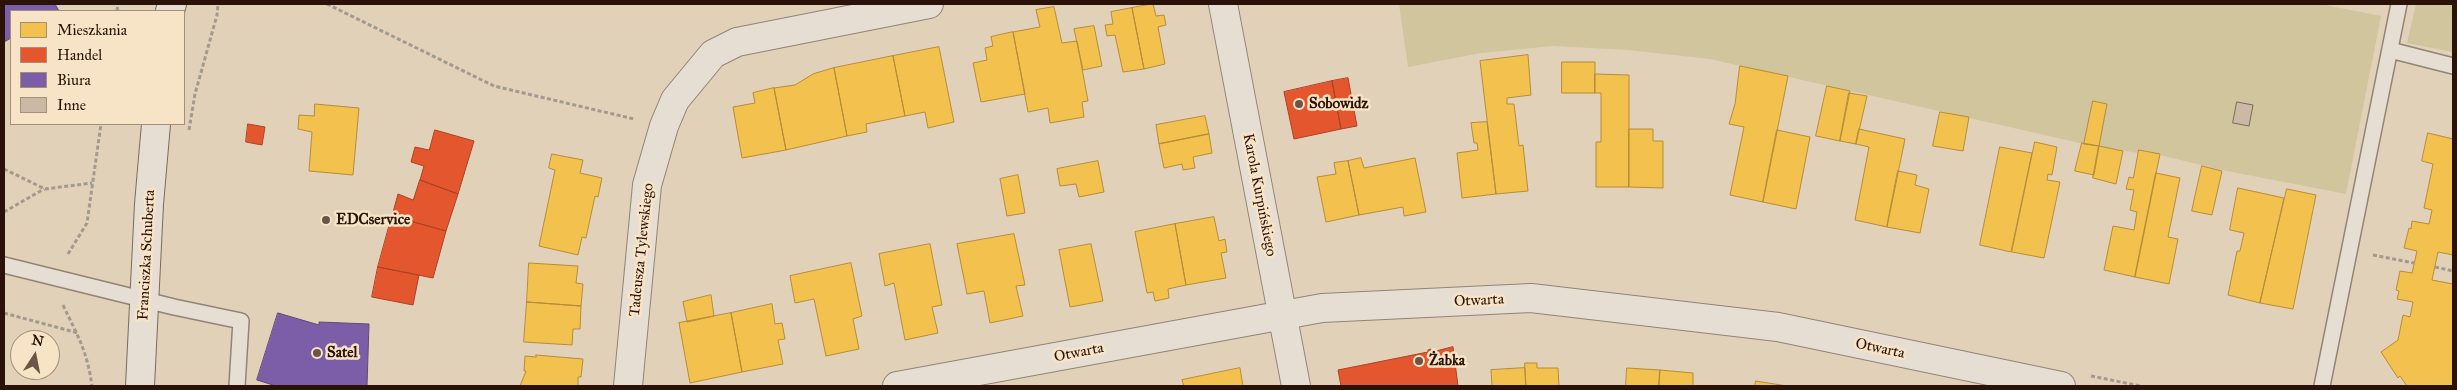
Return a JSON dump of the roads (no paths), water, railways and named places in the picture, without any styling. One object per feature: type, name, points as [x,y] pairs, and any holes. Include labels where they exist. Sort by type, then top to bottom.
[{"type":"street","name":"Tadeusza Tylewskiego","points":[[628,386],[647,185],[664,126],[675,100],[713,54],[737,42],[929,4]]},
{"type":"street","name":"Karola Kurpińskiego","points":[[1223,4],[1296,386]]},
{"type":"street","name":"Franciszka Schuberta","points":[[140,386],[156,125]]},
{"type":"street","name":"Otwarta","points":[[897,386],[954,381],[1282,314],[1322,308],[1531,298],[1778,327],[2072,380]]},
{"type":"lane","points":[[2322,386],[2399,4]]},
{"type":"lane","points":[[2390,50],[2453,66]]},
{"type":"lane","points":[[4,263],[144,299],[241,320],[237,386]]},
{"type":"place","name":"Sobowidz","points":[[1299,104]]},
{"type":"place","name":"EDCservice","points":[[326,220]]},
{"type":"place","name":"Satel","points":[[317,353]]},
{"type":"place","name":"Żabka","points":[[1419,361]]}]
